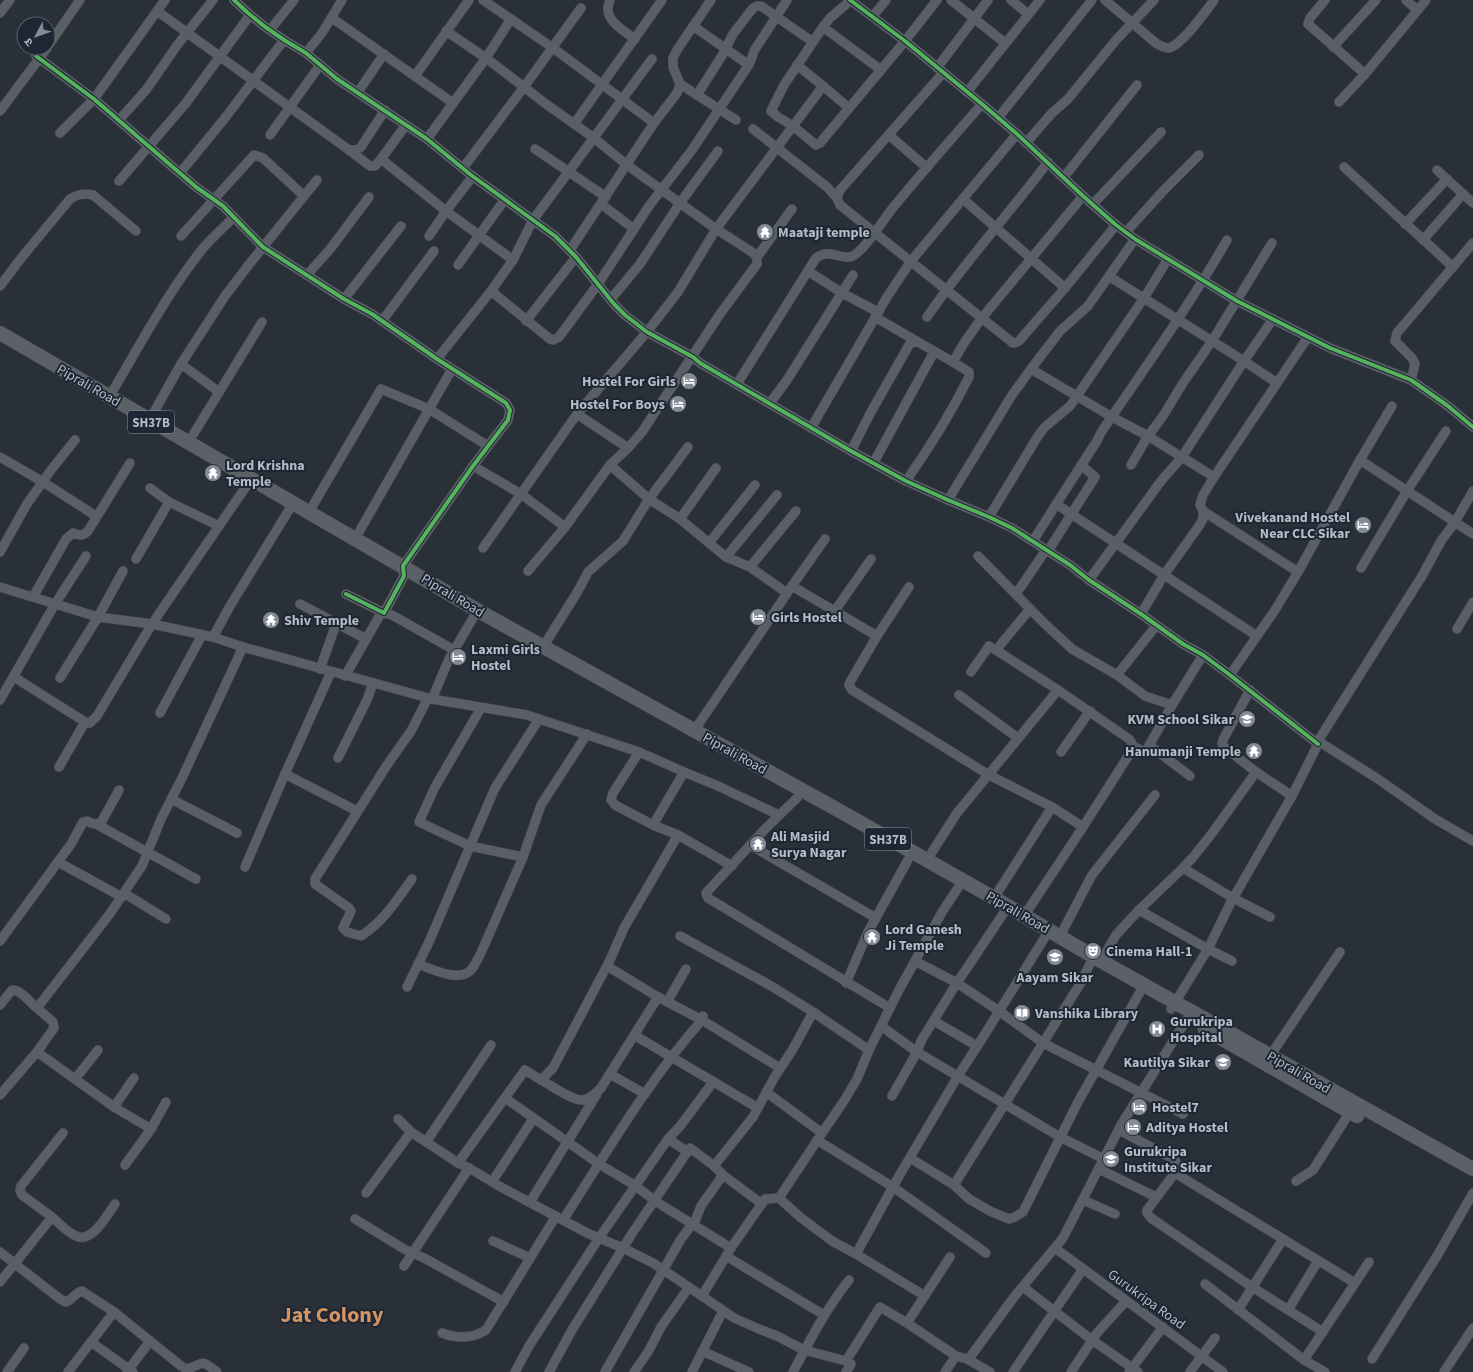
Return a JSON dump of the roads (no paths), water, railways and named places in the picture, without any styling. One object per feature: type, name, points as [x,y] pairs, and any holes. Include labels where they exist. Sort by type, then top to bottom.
[{"type":"main road","name":"Piprali Road","points":[[0,333],[149,421],[355,539],[403,571],[927,860],[1060,936],[1096,963],[1173,1006],[1270,1056],[1473,1169]]},
{"type":"main road","points":[[0,344],[289,510],[403,571],[473,618],[798,798],[1003,914],[1096,963],[1140,992],[1173,1006],[1187,1018],[1350,1112],[1473,1180]]},
{"type":"street","points":[[0,13],[10,0]]},
{"type":"street","points":[[56,34],[80,0]]},
{"type":"street","points":[[60,133],[94,99],[165,0]]},
{"type":"street","points":[[119,120],[146,90],[213,0]]},
{"type":"street","points":[[270,30],[294,0]]},
{"type":"street","points":[[306,53],[332,18],[342,0]]},
{"type":"street","points":[[415,76],[469,0]]},
{"type":"street","points":[[483,0],[553,48],[654,124]]},
{"type":"street","points":[[610,0],[607,9],[609,17],[621,30],[635,39]]},
{"type":"street","points":[[574,124],[662,0]]},
{"type":"street","points":[[491,292],[526,321],[554,340],[559,337],[598,284],[661,189],[692,150],[749,65],[754,50],[787,0]]},
{"type":"street","points":[[936,0],[905,41],[820,143],[816,145],[793,126],[778,117],[771,110],[784,85],[823,27],[830,18],[850,0],[905,41],[982,104],[1048,162],[1083,196],[1116,225],[1135,239],[1237,301],[1330,348],[1411,380],[1448,406],[1473,427]]},
{"type":"street","points":[[873,16],[886,0]]},
{"type":"street","points":[[951,0],[1005,43]]},
{"type":"street","points":[[837,198],[840,190],[889,135],[940,70],[974,18],[988,0]]},
{"type":"street","points":[[1011,0],[1028,14]]},
{"type":"street","points":[[967,92],[1040,0]]},
{"type":"street","points":[[998,118],[1092,0]]},
{"type":"street","points":[[1105,0],[1157,44],[1169,48],[1188,33],[1214,0]]},
{"type":"street","points":[[1026,143],[1052,113],[1068,99],[1116,40],[1154,0]]},
{"type":"street","points":[[1325,0],[1310,18],[1308,24],[1365,74]]},
{"type":"street","points":[[1333,47],[1376,0]]},
{"type":"street","points":[[1406,0],[1416,10]]},
{"type":"street","points":[[1339,102],[1365,74],[1416,10],[1426,0]]},
{"type":"street","points":[[237,1],[250,15],[270,30],[306,53],[337,79],[427,139],[473,176],[555,236],[573,253],[610,299],[625,315],[646,332],[693,357],[700,363],[811,428],[906,481],[1012,528],[1070,565],[1089,580],[1141,614],[1156,626],[1203,656],[1250,690],[1284,719],[1378,779],[1435,819],[1473,841]]},
{"type":"street","points":[[707,2],[677,50],[673,58],[673,67],[680,84],[736,120]]},
{"type":"street","points":[[697,95],[726,49],[733,34],[753,8],[757,6],[761,6],[813,42]]},
{"type":"street","points":[[463,168],[524,88],[581,8]]},
{"type":"street","points":[[156,11],[370,166],[375,166],[406,125]]},
{"type":"street","points":[[119,182],[186,103],[250,15]]},
{"type":"street","points":[[332,18],[453,103]]},
{"type":"street","points":[[427,139],[486,58],[510,19]]},
{"type":"street","points":[[693,26],[749,65]]},
{"type":"street","points":[[823,27],[881,70]]},
{"type":"street","points":[[446,31],[486,58],[524,88],[594,138],[627,165],[757,257]]},
{"type":"street","points":[[180,173],[284,40]]},
{"type":"street","points":[[358,92],[384,54]]},
{"type":"street","points":[[0,111],[38,58],[94,99],[196,187],[223,206],[262,248],[382,321],[506,404],[510,410],[508,420],[473,466],[403,571],[384,613],[380,615],[345,676]]},
{"type":"street","points":[[437,359],[491,292],[513,260],[532,220],[652,59]]},
{"type":"street","points":[[270,135],[320,65]]},
{"type":"street","points":[[797,65],[849,108]]},
{"type":"street","points":[[526,321],[573,253],[603,200],[654,124],[677,93],[680,84]]},
{"type":"street","points":[[1064,177],[1137,85]]},
{"type":"street","points":[[484,548],[577,414],[678,292],[716,229],[823,86]]},
{"type":"street","points":[[737,384],[816,258],[821,254],[826,253],[848,257],[854,255],[875,234],[886,216],[982,104]]},
{"type":"street","points":[[349,150],[357,150],[361,147],[385,110]]},
{"type":"street","points":[[753,129],[827,187],[837,198],[840,205],[875,234],[1013,343],[1019,341],[1065,288],[1116,225]]},
{"type":"street","points":[[1093,204],[1161,132]]},
{"type":"street","points":[[811,428],[877,314],[911,261],[1017,134]]},
{"type":"street","points":[[889,135],[927,168]]},
{"type":"street","points":[[536,149],[568,171],[603,200],[634,230]]},
{"type":"street","points":[[610,299],[640,264],[680,203],[718,151]]},
{"type":"street","points":[[1126,232],[1164,190],[1199,155]]},
{"type":"street","points":[[181,236],[254,156],[263,158],[304,196]]},
{"type":"street","points":[[381,159],[446,211],[513,260]]},
{"type":"street","points":[[927,317],[946,290],[1048,162]]},
{"type":"street","points":[[1344,167],[1453,267]]},
{"type":"street","points":[[1437,170],[1473,203]]},
{"type":"street","points":[[429,236],[473,176]]},
{"type":"street","points":[[1405,224],[1447,179]]},
{"type":"street","points":[[149,421],[181,364],[225,296],[317,180]]},
{"type":"street","points":[[0,286],[22,256],[70,199],[76,195],[85,193],[93,195],[136,231]]},
{"type":"street","points":[[1423,240],[1463,194]]},
{"type":"street","points":[[953,362],[981,319],[1083,196]]},
{"type":"street","points":[[307,275],[331,248],[369,197]]},
{"type":"street","points":[[458,265],[505,199]]},
{"type":"street","points":[[963,199],[1065,288]]},
{"type":"street","points":[[528,570],[565,527],[610,465],[642,432],[720,314],[757,264],[757,257],[792,209]]},
{"type":"street","points":[[109,397],[150,327],[184,274],[204,247],[234,217]]},
{"type":"street","points":[[344,299],[401,226]]},
{"type":"street","points":[[948,500],[1012,395],[1060,331],[1088,306],[1110,277],[1135,239]]},
{"type":"street","points":[[1033,542],[1101,432],[1204,281],[1227,240]]},
{"type":"street","points":[[1131,465],[1148,436],[1163,416],[1183,383],[1212,341],[1272,243]]},
{"type":"street","points":[[1411,380],[1415,367],[1414,362],[1397,343],[1395,338],[1397,333],[1473,243]]},
{"type":"street","points":[[382,321],[434,251]]},
{"type":"street","points":[[989,517],[1038,436],[1052,420],[1070,406],[1144,298],[1168,259]]},
{"type":"street","points":[[808,271],[877,314],[918,342],[969,372],[969,377],[956,404],[906,481]]},
{"type":"street","points":[[770,403],[787,380],[853,275]]},
{"type":"street","points":[[1110,277],[1277,383]]},
{"type":"street","points":[[1089,580],[1161,481],[1182,457],[1273,319]]},
{"type":"street","points":[[188,443],[262,322]]},
{"type":"street","points":[[1141,614],[1164,575],[1203,519],[1203,511],[1200,505],[1203,495],[1308,337]]},
{"type":"street","points":[[851,451],[909,345],[913,342],[918,342]]},
{"type":"street","points":[[874,462],[934,352]]},
{"type":"street","points":[[181,364],[219,392]]},
{"type":"street","points":[[355,539],[452,369]]},
{"type":"street","points":[[1031,369],[1112,417],[1148,436],[1214,477]]},
{"type":"street","points":[[308,512],[381,390],[430,409],[488,446]]},
{"type":"street","points":[[1230,675],[1298,572],[1360,460],[1392,406]]},
{"type":"street","points":[[577,414],[628,448]]},
{"type":"street","points":[[1361,568],[1407,491],[1446,431]]},
{"type":"street","points":[[0,552],[42,482],[75,440]]},
{"type":"street","points":[[543,647],[578,592],[588,572],[623,541],[650,498],[688,447]]},
{"type":"street","points":[[0,457],[96,516]]},
{"type":"street","points":[[1360,460],[1473,534]]},
{"type":"street","points":[[33,597],[66,539],[73,533],[80,536],[84,535],[88,531],[130,463]]},
{"type":"street","points":[[610,465],[650,498],[680,519],[726,558],[750,567],[877,636]]},
{"type":"street","points":[[1016,594],[1072,514],[1095,477],[1081,465]]},
{"type":"street","points":[[473,466],[521,494],[565,527]]},
{"type":"street","points":[[680,519],[716,468]]},
{"type":"street","points":[[14,677],[86,722],[90,722],[97,716],[152,624],[247,485]]},
{"type":"street","points":[[709,543],[755,485]]},
{"type":"street","points":[[150,488],[169,502],[219,526]]},
{"type":"street","points":[[1173,1006],[1208,949],[1233,898],[1292,796],[1318,742],[1422,576],[1441,541],[1455,522],[1473,491]]},
{"type":"street","points":[[726,558],[777,495]]},
{"type":"street","points":[[136,558],[169,502]]},
{"type":"street","points":[[1056,504],[1257,636]]},
{"type":"street","points":[[213,637],[230,606],[289,510]]},
{"type":"street","points":[[750,567],[796,511]]},
{"type":"street","points":[[1203,511],[1298,572]]},
{"type":"street","points":[[694,731],[789,589],[825,539]]},
{"type":"street","points":[[0,700],[55,604],[86,556]]},
{"type":"street","points":[[978,556],[1072,649],[1117,675],[1145,696],[1172,705]]},
{"type":"street","points":[[834,612],[871,559]]},
{"type":"street","points":[[60,678],[98,617],[123,571]]},
{"type":"street","points":[[0,587],[98,617],[152,624],[213,637],[243,647],[430,699],[539,719],[639,752],[718,786],[779,815]]},
{"type":"street","points":[[909,587],[877,636],[850,682],[850,688],[989,775],[1052,807],[1083,827]]},
{"type":"street","points":[[346,594],[384,613],[392,615],[454,650]]},
{"type":"street","points":[[1457,629],[1473,602]]},
{"type":"street","points":[[300,604],[366,639]]},
{"type":"street","points":[[999,652],[998,649],[1001,644],[1030,609]]},
{"type":"street","points":[[412,879],[384,918],[371,930],[361,936],[348,932],[343,928],[351,912],[349,908],[315,884],[315,879],[386,765],[411,731],[430,699],[454,650],[473,618]]},
{"type":"street","points":[[320,669],[336,624]]},
{"type":"street","points":[[1117,675],[1156,626]]},
{"type":"street","points":[[160,713],[202,635]]},
{"type":"street","points":[[971,672],[989,646],[1058,690],[1129,739],[1133,746],[1145,752],[1203,656]]},
{"type":"street","points":[[36,1008],[110,915],[142,866],[161,819],[243,647]]},
{"type":"street","points":[[245,867],[331,672]]},
{"type":"street","points":[[338,758],[367,700],[373,683]]},
{"type":"street","points":[[927,860],[957,813],[1058,690]]},
{"type":"street","points":[[1250,690],[1222,743],[1223,746],[1256,772],[1292,796]]},
{"type":"street","points":[[959,695],[1018,738]]},
{"type":"street","points":[[482,708],[435,787],[419,822],[470,846],[523,857]]},
{"type":"street","points":[[1061,752],[1090,712]]},
{"type":"street","points":[[407,987],[430,942],[495,788],[539,719]]},
{"type":"street","points":[[59,767],[86,722]]},
{"type":"street","points":[[418,964],[459,976],[469,972],[480,955],[523,857],[541,805],[587,734]]},
{"type":"street","points":[[1149,745],[1190,776]]},
{"type":"street","points":[[1024,916],[1083,827],[1132,750],[1133,746]]},
{"type":"street","points":[[639,752],[613,793],[611,800],[615,805],[653,825],[678,835],[732,866]]},
{"type":"street","points":[[653,825],[660,810],[684,772]]},
{"type":"street","points":[[954,1185],[1080,984],[1116,935],[1139,910],[1183,868],[1213,832],[1256,772]]},
{"type":"street","points":[[285,774],[357,812]]},
{"type":"street","points":[[98,825],[102,821],[119,790]]},
{"type":"street","points":[[1060,936],[1092,875],[1155,795]]},
{"type":"street","points":[[798,798],[750,845],[706,894],[708,898],[846,983],[890,1008]]},
{"type":"street","points":[[171,799],[237,833]]},
{"type":"street","points":[[994,898],[1052,807]]},
{"type":"street","points":[[0,941],[71,844],[83,822],[87,821],[98,825],[196,879]]},
{"type":"street","points":[[541,1080],[553,1068],[607,966],[624,928],[678,835]]},
{"type":"street","points":[[750,845],[876,918]]},
{"type":"street","points":[[846,983],[868,932],[908,860]]},
{"type":"street","points":[[58,862],[166,919]]},
{"type":"street","points":[[1183,868],[1233,898],[1270,917]]},
{"type":"street","points":[[779,1198],[857,1079],[869,1050],[890,1008],[942,912],[958,888]]},
{"type":"street","points":[[1139,910],[1232,961]]},
{"type":"street","points":[[892,1096],[917,1052],[921,1041],[957,983],[1003,914]]},
{"type":"street","points":[[680,936],[773,987],[869,1050]]},
{"type":"street","points":[[856,1254],[893,1187],[958,1076],[1045,937]]},
{"type":"street","points":[[1270,1056],[1340,952]]},
{"type":"street","points":[[915,961],[957,983],[1000,1011],[1042,1043],[1183,1114]]},
{"type":"street","points":[[607,966],[658,997],[702,1018],[780,1068]]},
{"type":"street","points":[[668,1002],[686,969]]},
{"type":"street","points":[[0,1005],[12,990],[19,991],[53,1022],[54,1025],[54,1028],[37,1052],[0,1095]]},
{"type":"street","points":[[910,1158],[954,1185],[969,1199],[990,1212],[1009,1219],[1023,1212],[1060,1137],[1140,992]]},
{"type":"street","points":[[530,1202],[658,997]]},
{"type":"street","points":[[714,1166],[753,1117],[813,1012]]},
{"type":"street","points":[[442,1333],[452,1337],[468,1338],[486,1330],[530,1258],[600,1164],[645,1094],[677,1048],[702,1018]]},
{"type":"street","points":[[967,1359],[1063,1238],[1119,1130],[1187,1018]]},
{"type":"street","points":[[934,1021],[977,1046]]},
{"type":"street","points":[[881,1026],[917,1052],[1004,1104],[1060,1137],[1104,1159]]},
{"type":"street","points":[[634,1035],[758,1108]]},
{"type":"street","points":[[426,1142],[491,1045]]},
{"type":"street","points":[[75,1079],[98,1050]]},
{"type":"street","points":[[37,1052],[114,1107],[151,1129]]},
{"type":"street","points":[[458,1163],[525,1070],[573,1098],[582,1100],[596,1093],[601,1088]]},
{"type":"street","points":[[610,1074],[645,1094]]},
{"type":"street","points":[[114,1107],[134,1078]]},
{"type":"street","points":[[515,1372],[529,1346],[599,1238],[668,1139],[681,1125],[713,1082]]},
{"type":"street","points":[[766,1092],[819,1137],[986,1253]]},
{"type":"street","points":[[505,1098],[533,1119],[636,1186],[655,1201],[692,1224],[729,1252],[824,1315]]},
{"type":"street","points":[[125,1165],[151,1129],[166,1102]]},
{"type":"street","points":[[1296,1181],[1313,1170],[1350,1112]]},
{"type":"street","points":[[398,1119],[411,1132],[458,1163],[559,1218],[653,1263],[723,1311],[759,1330],[777,1336],[804,1350],[851,1364],[846,1372]]},
{"type":"street","points":[[492,1182],[533,1119]]},
{"type":"street","points":[[1119,1130],[1175,1160],[1177,1165],[1175,1173],[1147,1210],[1147,1213],[1151,1218],[1252,1287],[1323,1332]]},
{"type":"street","points":[[366,1193],[411,1132]]},
{"type":"street","points":[[63,1133],[21,1186],[20,1190],[22,1195],[74,1235],[84,1238],[92,1234],[115,1204]]},
{"type":"street","points":[[668,1139],[688,1152]]},
{"type":"street","points":[[549,1372],[572,1330],[623,1248],[690,1148],[762,1204]]},
{"type":"street","points":[[404,1266],[469,1168]]},
{"type":"street","points":[[1099,1169],[1156,1197]]},
{"type":"street","points":[[1175,1173],[1355,1283]]},
{"type":"street","points":[[605,1372],[681,1239],[692,1224],[701,1206],[723,1175]]},
{"type":"street","points":[[1372,1359],[1437,1256],[1473,1193]]},
{"type":"street","points":[[702,1296],[729,1252],[765,1199],[779,1198],[832,1242],[856,1254],[925,1296]]},
{"type":"street","points":[[1083,1200],[1115,1214]]},
{"type":"street","points":[[0,1282],[52,1217]]},
{"type":"street","points":[[355,1219],[404,1249],[504,1302]]},
{"type":"street","points":[[1238,1310],[1283,1239]]},
{"type":"street","points":[[493,1241],[530,1258]]},
{"type":"street","name":"Gurukripa Road","points":[[1055,1248],[1223,1372]]},
{"type":"street","points":[[0,1252],[60,1299],[66,1302],[82,1291],[114,1312],[186,1369],[199,1363],[207,1364],[217,1372]]},
{"type":"street","points":[[907,1323],[950,1257]]},
{"type":"street","points":[[1288,1310],[1318,1261]]},
{"type":"street","points":[[1304,1360],[1369,1262]]},
{"type":"street","points":[[1013,1372],[1062,1302],[1067,1291],[1084,1269]]},
{"type":"street","points":[[793,1372],[824,1315],[849,1280]]},
{"type":"street","points":[[1204,1284],[1304,1360],[1324,1372]]},
{"type":"street","points":[[634,1372],[648,1352],[661,1327],[688,1287]]},
{"type":"street","points":[[1023,1287],[1133,1371],[1163,1327]]},
{"type":"street","points":[[1071,1372],[1092,1340],[1126,1301]]},
{"type":"street","points":[[846,1362],[880,1307],[956,1356],[967,1359],[990,1372]]},
{"type":"street","points":[[692,1372],[723,1311]]},
{"type":"street","points":[[68,1372],[114,1312]]},
{"type":"street","points":[[1444,1372],[1473,1328]]},
{"type":"street","points":[[1190,1372],[1215,1338]]},
{"type":"street","points":[[91,1342],[130,1371],[150,1341]]},
{"type":"street","points":[[7,1372],[24,1348]]},
{"type":"street","points":[[702,1351],[749,1372]]},
{"type":"street","points":[[945,1372],[956,1356]]},
{"type":"street","points":[[193,1372],[199,1363]]},
{"type":"place","name":"Maataji temple","points":[[765,232]]},
{"type":"place","name":"Hostel For Girls","points":[[689,381]]},
{"type":"place","name":"Hostel For Boys","points":[[678,404]]},
{"type":"place","name":"Lord Krishna Temple","points":[[213,473]]},
{"type":"place","name":"Vivekanand Hostel Near CLC Sikar","points":[[1363,525]]},
{"type":"place","name":"Girls Hostel","points":[[758,617]]},
{"type":"place","name":"Shiv Temple","points":[[271,620]]},
{"type":"place","name":"Laxmi Girls Hostel","points":[[458,657]]},
{"type":"place","name":"KVM School Sikar","points":[[1247,719]]},
{"type":"place","name":"Hanumanji Temple","points":[[1254,751]]},
{"type":"place","name":"Ali Masjid Surya Nagar","points":[[758,844]]},
{"type":"place","name":"Lord Ganesh Ji Temple","points":[[872,937]]},
{"type":"place","name":"Cinema Hall-1","points":[[1093,951]]},
{"type":"place","name":"Aayam Sikar","points":[[1055,957]]},
{"type":"place","name":"Vanshika Library","points":[[1022,1013]]},
{"type":"place","name":"Gurukripa Hospital","points":[[1157,1029]]},
{"type":"place","name":"Kautilya Sikar","points":[[1223,1062]]},
{"type":"place","name":"Hostel7","points":[[1139,1107]]},
{"type":"place","name":"Aditya Hostel","points":[[1133,1127]]},
{"type":"place","name":"Gurukripa Institute Sikar","points":[[1111,1159]]},
{"type":"district","name":"Jat Colony","points":[[332,1314]]}]
